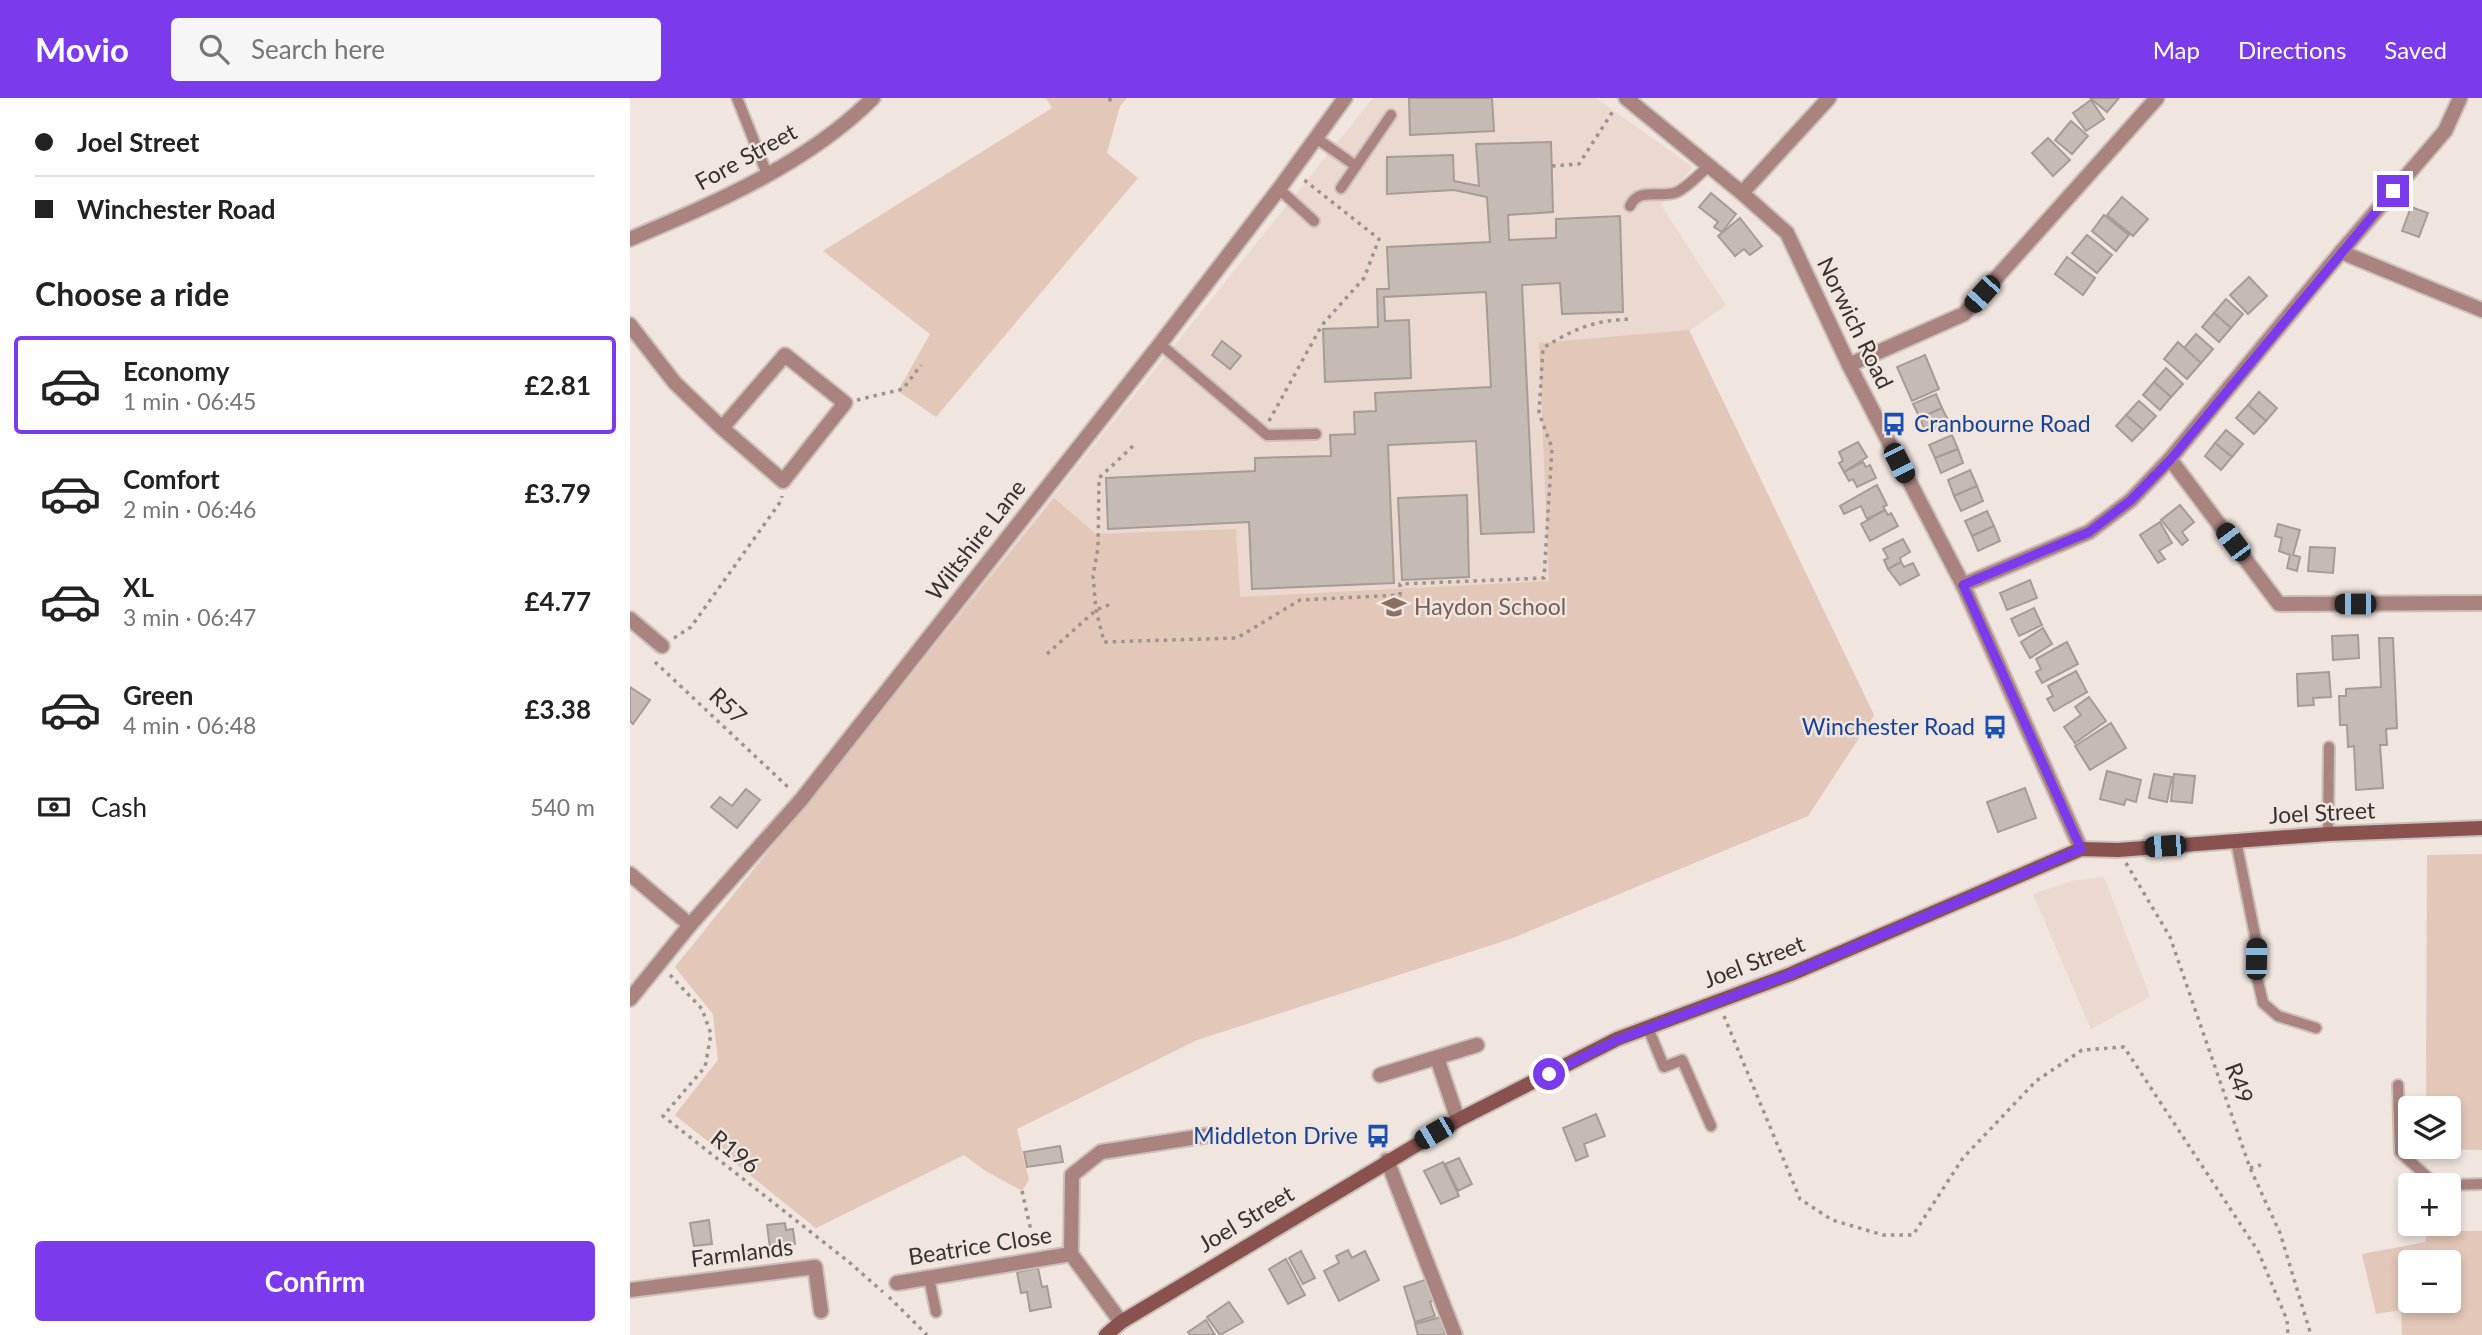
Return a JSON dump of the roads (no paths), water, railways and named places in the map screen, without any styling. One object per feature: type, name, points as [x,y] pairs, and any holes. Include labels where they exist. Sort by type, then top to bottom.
[{"type":"main road","name":"Joel Street","points":[[1106,1335],[1121,1322],[1388,1160],[1458,1120],[1617,1040],[1791,974],[2081,849],[2482,828]]},
{"type":"street","name":"Fore Street","points":[[630,239],[687,215],[767,174],[830,136],[873,98]]},
{"type":"street","name":"Wiltshire Lane","points":[[630,999],[690,925],[801,800],[1160,344],[1345,98]]},
{"type":"street","name":"Norwich Road","points":[[1624,98],[1742,193],[1787,233],[1849,365],[1963,585],[2081,849]]},
{"type":"street","points":[[1742,193],[1829,98]]},
{"type":"street","points":[[1849,365],[1964,314],[2157,98]]},
{"type":"street","points":[[1963,585],[2089,532],[2131,500],[2171,459],[2341,252],[2445,131],[2460,98]]},
{"type":"street","points":[[2341,252],[2482,310]]},
{"type":"street","points":[[630,325],[675,383],[722,428],[783,481],[845,403],[785,355],[722,428]]},
{"type":"street","points":[[2171,459],[2279,604],[2482,603]]},
{"type":"street","points":[[630,620],[662,646]]},
{"type":"street","points":[[630,874],[690,925]]},
{"type":"street","points":[[1380,1075],[1477,1045]]},
{"type":"street","points":[[1437,1058],[1458,1120]]},
{"type":"street","points":[[1121,1322],[1071,1254],[1072,1175],[1101,1152],[1210,1135]]},
{"type":"street","points":[[1388,1160],[1455,1335]]},
{"type":"street","name":"Beatrice Close","points":[[897,1283],[1071,1254]]},
{"type":"street","name":"Farmlands","points":[[630,1290],[815,1268],[821,1311]]},
{"type":"lane","points":[[737,98],[767,174]]},
{"type":"lane","points":[[1341,188],[1391,115]]},
{"type":"lane","points":[[1316,138],[1356,166]]},
{"type":"lane","points":[[1630,206],[1633,199],[1639,196],[1677,193],[1709,166]]},
{"type":"lane","points":[[1279,189],[1314,220]]},
{"type":"lane","points":[[1160,344],[1268,435],[1316,434]]},
{"type":"lane","points":[[2328,834],[2329,747]]},
{"type":"lane","points":[[2236,841],[2257,945],[2256,973],[2263,1003],[2278,1016],[2316,1028]]},
{"type":"lane","points":[[1648,1027],[1664,1067],[1682,1060],[1711,1126]]},
{"type":"lane","points":[[2398,1085],[2400,1152],[2423,1173]]},
{"type":"lane","points":[[2461,1185],[2482,1184]]},
{"type":"lane","points":[[929,1278],[936,1312]]},
{"type":"place","name":"Cranbourne Road","points":[[1894,424]]},
{"type":"place","name":"Haydon School","points":[[1394,607]]},
{"type":"place","name":"Winchester Road","points":[[1995,727]]},
{"type":"place","name":"Middleton Drive","points":[[1378,1136]]}]
